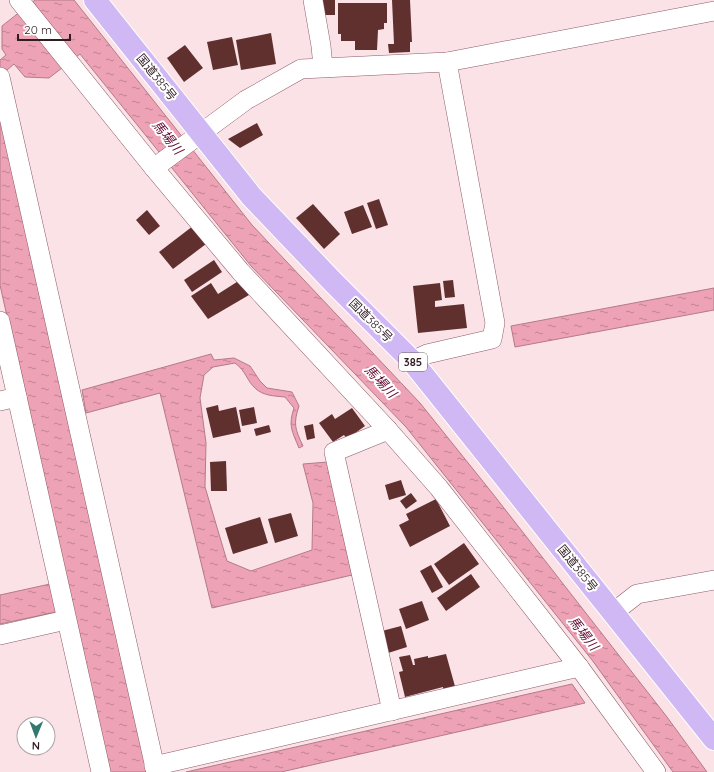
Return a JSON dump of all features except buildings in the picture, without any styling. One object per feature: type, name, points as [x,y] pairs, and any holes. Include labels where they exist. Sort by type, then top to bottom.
[{"type":"highway","name":"国道385号","points":[[95,0],[196,137],[333,282],[412,361],[714,739]]},
{"type":"street","points":[[312,0],[321,46],[323,67]]},
{"type":"street","points":[[21,2],[72,66],[157,166],[240,271],[388,430],[439,488],[579,667],[656,772]]},
{"type":"street","points":[[157,166],[246,100],[300,69],[447,62],[714,11]]},
{"type":"street","points":[[412,361],[427,354],[492,339],[495,323],[447,62]]},
{"type":"street","points":[[0,78],[155,769],[579,667]]},
{"type":"street","points":[[0,321],[9,399],[66,620],[101,772]]},
{"type":"street","points":[[388,430],[334,452],[392,711]]},
{"type":"street","points":[[614,612],[637,594],[714,580]]},
{"type":"street","points":[[0,635],[66,620]]},
{"type":"water","name":"馬場川","points":[[35,0],[74,0],[252,225],[420,403],[667,717],[707,772],[673,772],[592,660],[406,427],[251,266],[80,54],[49,78],[25,77],[14,64],[0,76],[0,60],[6,55],[2,49],[2,26]]},
{"type":"water","points":[[0,107],[149,772],[109,772],[0,285]]},
{"type":"water","points":[[714,288],[714,310],[515,347],[511,326]]},
{"type":"water","points":[[211,354],[214,360],[234,358],[250,366],[260,381],[267,388],[292,392],[299,406],[296,417],[296,426],[303,446],[299,448],[293,433],[291,419],[294,408],[285,397],[269,395],[258,391],[252,385],[242,369],[235,363],[213,367],[204,375],[200,398],[206,443],[205,487],[227,561],[251,571],[312,550],[313,503],[303,464],[328,462],[352,575],[212,608],[160,393],[86,413],[82,390]]},
{"type":"water","points":[[50,584],[56,612],[0,624],[0,595]]},
{"type":"water","points":[[572,684],[585,703],[281,772],[186,772]]}]
